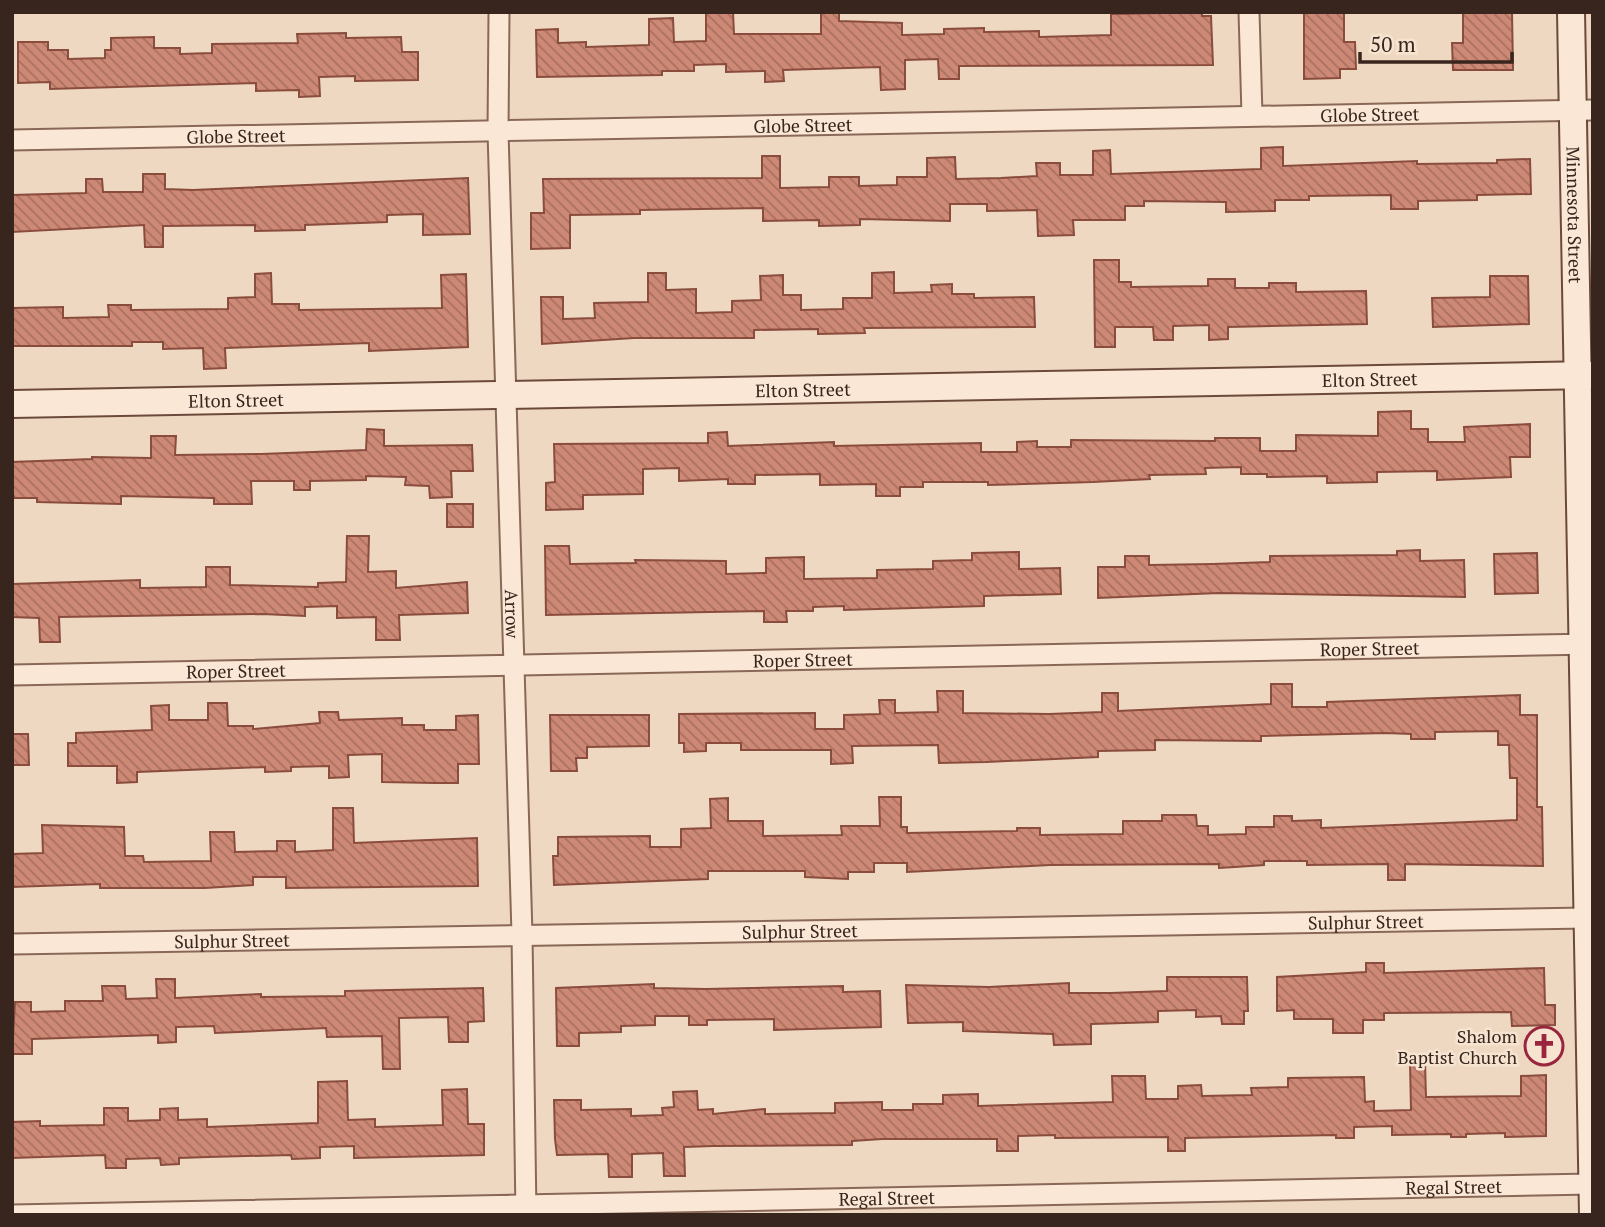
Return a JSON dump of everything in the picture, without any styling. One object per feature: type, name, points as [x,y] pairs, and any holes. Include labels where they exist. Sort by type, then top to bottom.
[{"type":"street","name":"Arrow","points":[[499,12],[498,132],[522,934],[526,1209]]},
{"type":"street","points":[[1250,12],[1252,116]]},
{"type":"street","name":"Minnesota Street","points":[[1571,12],[1583,109],[1588,644],[1587,918],[1593,1215]]},
{"type":"street","name":"Globe Street","points":[[12,140],[1583,109]]},
{"type":"street","name":"Elton Street","points":[[12,404],[1585,375]]},
{"type":"street","name":"Roper Street","points":[[12,676],[1588,644]]},
{"type":"street","name":"Sulphur Street","points":[[12,944],[1587,918]]},
{"type":"street","name":"Regal Street","points":[[12,1214],[526,1209],[1592,1184]]},
{"type":"building","points":[[706,12],[733,12],[734,34],[821,34],[821,12],[839,12],[839,21],[902,23],[902,35],[944,34],[944,29],[984,28],[984,32],[1039,31],[1039,37],[1111,35],[1111,14],[1202,12],[1202,16],[1211,16],[1213,65],[959,66],[959,79],[939,79],[938,59],[905,60],[905,89],[881,90],[880,67],[783,70],[784,81],[765,82],[765,71],[726,72],[726,64],[694,65],[694,71],[662,71],[662,75],[537,77],[536,30],[558,29],[558,43],[586,42],[586,47],[649,45],[649,19],[673,18],[674,42],[706,41]]},
{"type":"building","points":[[1304,12],[1344,12],[1344,42],[1355,42],[1356,69],[1340,69],[1340,78],[1304,79]]},
{"type":"building","points":[[1463,12],[1512,12],[1513,70],[1453,70],[1452,43],[1463,43]]},
{"type":"building","points":[[346,33],[346,38],[401,37],[402,52],[418,52],[418,80],[355,81],[355,76],[319,77],[320,96],[299,97],[299,90],[256,91],[256,83],[50,89],[50,82],[18,83],[18,42],[48,42],[48,50],[68,50],[68,59],[105,58],[105,50],[111,50],[111,38],[154,37],[154,48],[180,48],[180,54],[212,53],[212,44],[298,43],[297,34]]},
{"type":"building","points":[[1283,147],[1283,166],[1417,161],[1417,164],[1497,163],[1497,160],[1530,159],[1531,194],[1477,195],[1477,200],[1418,201],[1418,209],[1391,209],[1391,195],[1309,196],[1309,200],[1275,200],[1275,211],[1226,212],[1226,202],[1144,201],[1144,206],[1125,206],[1125,220],[1073,220],[1074,235],[1038,236],[1037,210],[987,211],[987,204],[950,204],[950,221],[860,219],[860,225],[819,226],[819,220],[763,221],[763,208],[640,210],[640,214],[570,215],[570,248],[531,249],[531,213],[544,213],[543,179],[762,178],[762,156],[780,156],[780,188],[829,187],[829,177],[859,177],[859,186],[897,185],[897,177],[927,177],[927,158],[955,157],[956,179],[1001,178],[1037,176],[1036,163],[1060,163],[1060,175],[1093,175],[1093,151],[1110,150],[1111,174],[1261,169],[1261,148]]},
{"type":"building","points":[[143,174],[165,174],[165,189],[193,190],[468,178],[470,234],[423,235],[423,214],[387,215],[387,222],[305,225],[305,230],[255,231],[255,225],[163,226],[163,247],[145,247],[144,225],[12,232],[12,195],[86,193],[86,179],[102,179],[103,192],[143,192]]},
{"type":"building","points":[[1094,260],[1119,260],[1119,282],[1131,282],[1131,287],[1208,286],[1208,279],[1235,279],[1235,288],[1269,288],[1269,283],[1296,283],[1296,292],[1366,291],[1367,324],[1228,327],[1228,339],[1209,340],[1209,325],[1173,326],[1173,340],[1154,340],[1153,327],[1115,327],[1115,347],[1095,347]]},
{"type":"building","points":[[894,272],[894,293],[932,292],[931,285],[952,284],[952,294],[974,294],[974,298],[1034,297],[1035,327],[864,328],[865,333],[818,334],[818,329],[754,330],[754,338],[634,338],[542,344],[541,297],[563,297],[563,319],[595,318],[594,303],[648,302],[648,273],[666,273],[666,290],[696,289],[696,313],[732,312],[732,301],[761,300],[760,276],[783,275],[783,295],[801,295],[801,310],[843,309],[843,298],[872,298],[872,273]]},
{"type":"building","points":[[271,273],[272,304],[299,304],[299,310],[442,308],[441,275],[466,274],[468,347],[369,351],[369,343],[225,348],[226,368],[204,369],[203,348],[163,349],[163,342],[132,342],[132,346],[12,346],[12,308],[63,307],[63,318],[109,317],[108,305],[131,305],[131,310],[228,309],[228,298],[255,297],[255,274]]},
{"type":"building","points":[[1490,276],[1528,276],[1529,324],[1433,327],[1432,298],[1490,297]]},
{"type":"building","points":[[1411,411],[1411,429],[1428,429],[1428,442],[1465,442],[1464,427],[1530,424],[1530,457],[1510,457],[1511,477],[1437,480],[1437,471],[1377,472],[1377,482],[1327,483],[1327,476],[1267,477],[1267,474],[1241,474],[1241,467],[1205,468],[1206,474],[1149,475],[1150,479],[1093,482],[988,485],[988,482],[923,482],[923,487],[900,487],[900,496],[876,496],[876,484],[820,485],[820,474],[755,475],[755,484],[728,484],[728,479],[679,481],[679,468],[643,469],[643,494],[583,495],[583,509],[546,510],[546,483],[555,482],[554,444],[708,443],[708,433],[727,432],[728,446],[834,442],[834,446],[981,443],[981,452],[1017,452],[1017,442],[1037,441],[1037,447],[1071,447],[1071,440],[1215,441],[1215,438],[1260,438],[1260,451],[1296,451],[1296,435],[1378,436],[1378,412]]},
{"type":"building","points":[[367,429],[384,430],[384,446],[472,445],[473,471],[451,471],[452,497],[430,498],[429,486],[405,485],[406,477],[366,476],[366,480],[310,481],[310,490],[294,490],[294,481],[251,481],[252,504],[214,504],[214,498],[121,496],[121,504],[37,502],[37,498],[14,498],[12,490],[12,462],[92,457],[151,458],[151,436],[176,436],[175,455],[261,454],[366,450]]},
{"type":"building","points":[[447,504],[473,504],[473,527],[447,527]]},
{"type":"building","points":[[347,536],[369,536],[368,572],[396,571],[396,588],[467,582],[468,613],[399,615],[400,640],[376,640],[376,617],[337,618],[337,606],[305,607],[305,616],[263,614],[59,617],[60,642],[40,642],[39,618],[12,617],[12,584],[140,580],[140,588],[206,587],[206,567],[230,567],[230,585],[318,587],[318,583],[346,582]]},
{"type":"building","points":[[545,546],[569,546],[570,564],[636,563],[635,560],[726,561],[726,574],[766,573],[766,558],[804,557],[804,579],[877,578],[877,570],[933,569],[933,561],[972,560],[972,553],[1019,552],[1019,569],[1060,568],[1061,594],[984,596],[984,606],[844,610],[844,606],[813,607],[813,611],[786,611],[787,622],[764,622],[764,611],[546,615]]},
{"type":"building","points":[[1420,550],[1420,561],[1464,560],[1465,597],[1219,593],[1098,598],[1098,567],[1125,567],[1125,556],[1149,556],[1149,565],[1213,564],[1270,562],[1270,556],[1397,555],[1397,551]]},
{"type":"building","points":[[1537,553],[1538,593],[1495,594],[1494,554]]},
{"type":"building","points":[[1271,684],[1292,684],[1292,707],[1327,707],[1327,702],[1520,695],[1520,715],[1537,715],[1537,807],[1542,807],[1543,866],[1405,864],[1405,880],[1388,880],[1388,864],[1307,865],[1307,861],[1264,861],[1264,865],[1219,868],[1219,864],[1050,865],[907,872],[907,863],[874,863],[874,872],[848,872],[848,879],[805,877],[805,871],[708,871],[708,879],[554,885],[553,856],[558,856],[558,837],[650,836],[650,847],[681,847],[681,829],[711,828],[710,799],[728,798],[728,821],[763,821],[763,836],[842,835],[841,826],[880,826],[879,797],[901,797],[901,827],[907,827],[907,833],[1017,831],[1017,828],[1040,828],[1040,835],[1123,834],[1123,821],[1162,821],[1162,815],[1196,815],[1197,826],[1208,826],[1208,835],[1246,834],[1246,827],[1274,827],[1274,816],[1292,816],[1292,821],[1321,820],[1321,828],[1517,820],[1517,778],[1510,778],[1509,745],[1498,745],[1498,731],[1435,732],[1435,739],[1411,739],[1411,734],[1386,733],[1261,736],[1261,741],[1155,740],[1155,750],[1098,751],[1098,757],[939,763],[938,745],[852,746],[853,763],[831,764],[831,750],[741,750],[741,743],[706,743],[706,751],[684,752],[684,743],[679,743],[679,714],[815,713],[815,729],[844,729],[844,715],[880,714],[879,700],[895,700],[895,713],[938,712],[937,691],[963,691],[963,713],[1049,714],[1102,712],[1102,693],[1118,693],[1118,711],[1271,704]]},
{"type":"building","points":[[208,703],[227,703],[228,726],[253,726],[253,729],[320,723],[319,712],[338,712],[339,720],[402,718],[402,725],[424,725],[424,730],[456,730],[456,716],[478,715],[479,764],[458,764],[458,783],[382,782],[382,754],[348,755],[349,777],[329,778],[329,766],[291,767],[291,771],[265,772],[265,767],[137,772],[137,782],[117,783],[117,766],[68,766],[68,743],[76,743],[76,733],[152,730],[151,706],[169,705],[169,720],[208,720]]},
{"type":"building","points":[[550,715],[649,715],[649,746],[587,747],[587,758],[576,758],[577,771],[551,771]]},
{"type":"building","points":[[12,734],[28,734],[29,765],[12,765]]},
{"type":"building","points":[[333,808],[353,808],[354,843],[477,838],[478,886],[286,888],[286,877],[253,877],[253,885],[205,888],[100,888],[100,884],[12,887],[12,854],[43,853],[42,825],[124,827],[125,856],[143,856],[144,862],[211,861],[210,832],[234,832],[235,852],[277,851],[277,841],[295,841],[295,852],[333,850]]},
{"type":"building","points":[[1366,963],[1384,963],[1384,973],[1544,968],[1545,1005],[1555,1005],[1555,1025],[1512,1026],[1511,1012],[1384,1013],[1384,1020],[1363,1020],[1363,1033],[1333,1033],[1333,1019],[1294,1019],[1294,1010],[1277,1011],[1277,977],[1366,972]]},
{"type":"building","points":[[1167,977],[1247,977],[1248,1011],[1244,1011],[1244,1024],[1222,1024],[1221,1016],[1196,1017],[1196,1010],[1158,1011],[1158,1022],[1091,1024],[1091,1044],[1054,1045],[1053,1034],[963,1031],[963,1022],[908,1023],[906,985],[989,987],[1069,983],[1069,993],[1111,993],[1167,991]]},
{"type":"building","points":[[156,979],[175,979],[175,998],[261,994],[261,997],[345,996],[345,991],[483,988],[484,1021],[468,1022],[468,1042],[449,1042],[448,1017],[399,1018],[400,1069],[383,1069],[382,1036],[327,1037],[326,1028],[215,1033],[214,1026],[176,1027],[176,1042],[158,1043],[158,1035],[32,1039],[32,1054],[12,1054],[15,1002],[31,1002],[31,1012],[65,1011],[65,1001],[103,1001],[102,986],[125,986],[126,999],[157,998]]},
{"type":"building","points":[[654,984],[654,988],[843,986],[843,992],[880,991],[881,1027],[774,1030],[774,1019],[707,1020],[707,1025],[689,1025],[689,1016],[655,1016],[655,1025],[621,1026],[621,1032],[579,1033],[579,1046],[557,1046],[556,988]]},
{"type":"building","points":[[1410,1062],[1425,1062],[1426,1097],[1521,1096],[1521,1076],[1546,1075],[1546,1136],[1505,1137],[1505,1133],[1466,1134],[1466,1137],[1451,1137],[1451,1134],[1392,1135],[1392,1126],[1354,1127],[1354,1138],[1336,1138],[1336,1135],[1185,1138],[1185,1151],[1168,1151],[1168,1137],[1055,1138],[1055,1135],[1018,1136],[1018,1151],[997,1151],[997,1139],[882,1139],[852,1141],[852,1145],[684,1147],[685,1176],[664,1176],[663,1153],[632,1154],[632,1177],[609,1177],[608,1154],[557,1155],[555,1139],[554,1100],[581,1100],[581,1110],[631,1109],[631,1116],[663,1115],[662,1108],[674,1107],[673,1092],[697,1091],[698,1110],[713,1109],[713,1114],[765,1109],[765,1114],[835,1113],[835,1103],[882,1102],[882,1110],[913,1110],[913,1104],[943,1104],[943,1095],[978,1094],[978,1106],[1113,1102],[1112,1076],[1145,1076],[1146,1099],[1178,1099],[1178,1086],[1201,1085],[1202,1096],[1252,1095],[1251,1088],[1288,1087],[1288,1078],[1364,1077],[1365,1102],[1374,1101],[1374,1111],[1411,1110]]},
{"type":"building","points":[[347,1081],[348,1120],[375,1119],[375,1127],[443,1125],[442,1090],[467,1089],[468,1124],[484,1124],[484,1155],[354,1158],[354,1146],[320,1147],[320,1158],[292,1159],[291,1155],[179,1158],[179,1164],[161,1165],[160,1158],[126,1159],[126,1168],[106,1168],[105,1155],[12,1158],[12,1122],[40,1121],[40,1126],[104,1125],[104,1108],[128,1108],[128,1121],[160,1120],[160,1109],[178,1108],[178,1120],[207,1119],[207,1127],[318,1123],[318,1082]]},
{"type":"place","name":"Shalom Baptist Church","points":[[1544,1046]]}]
